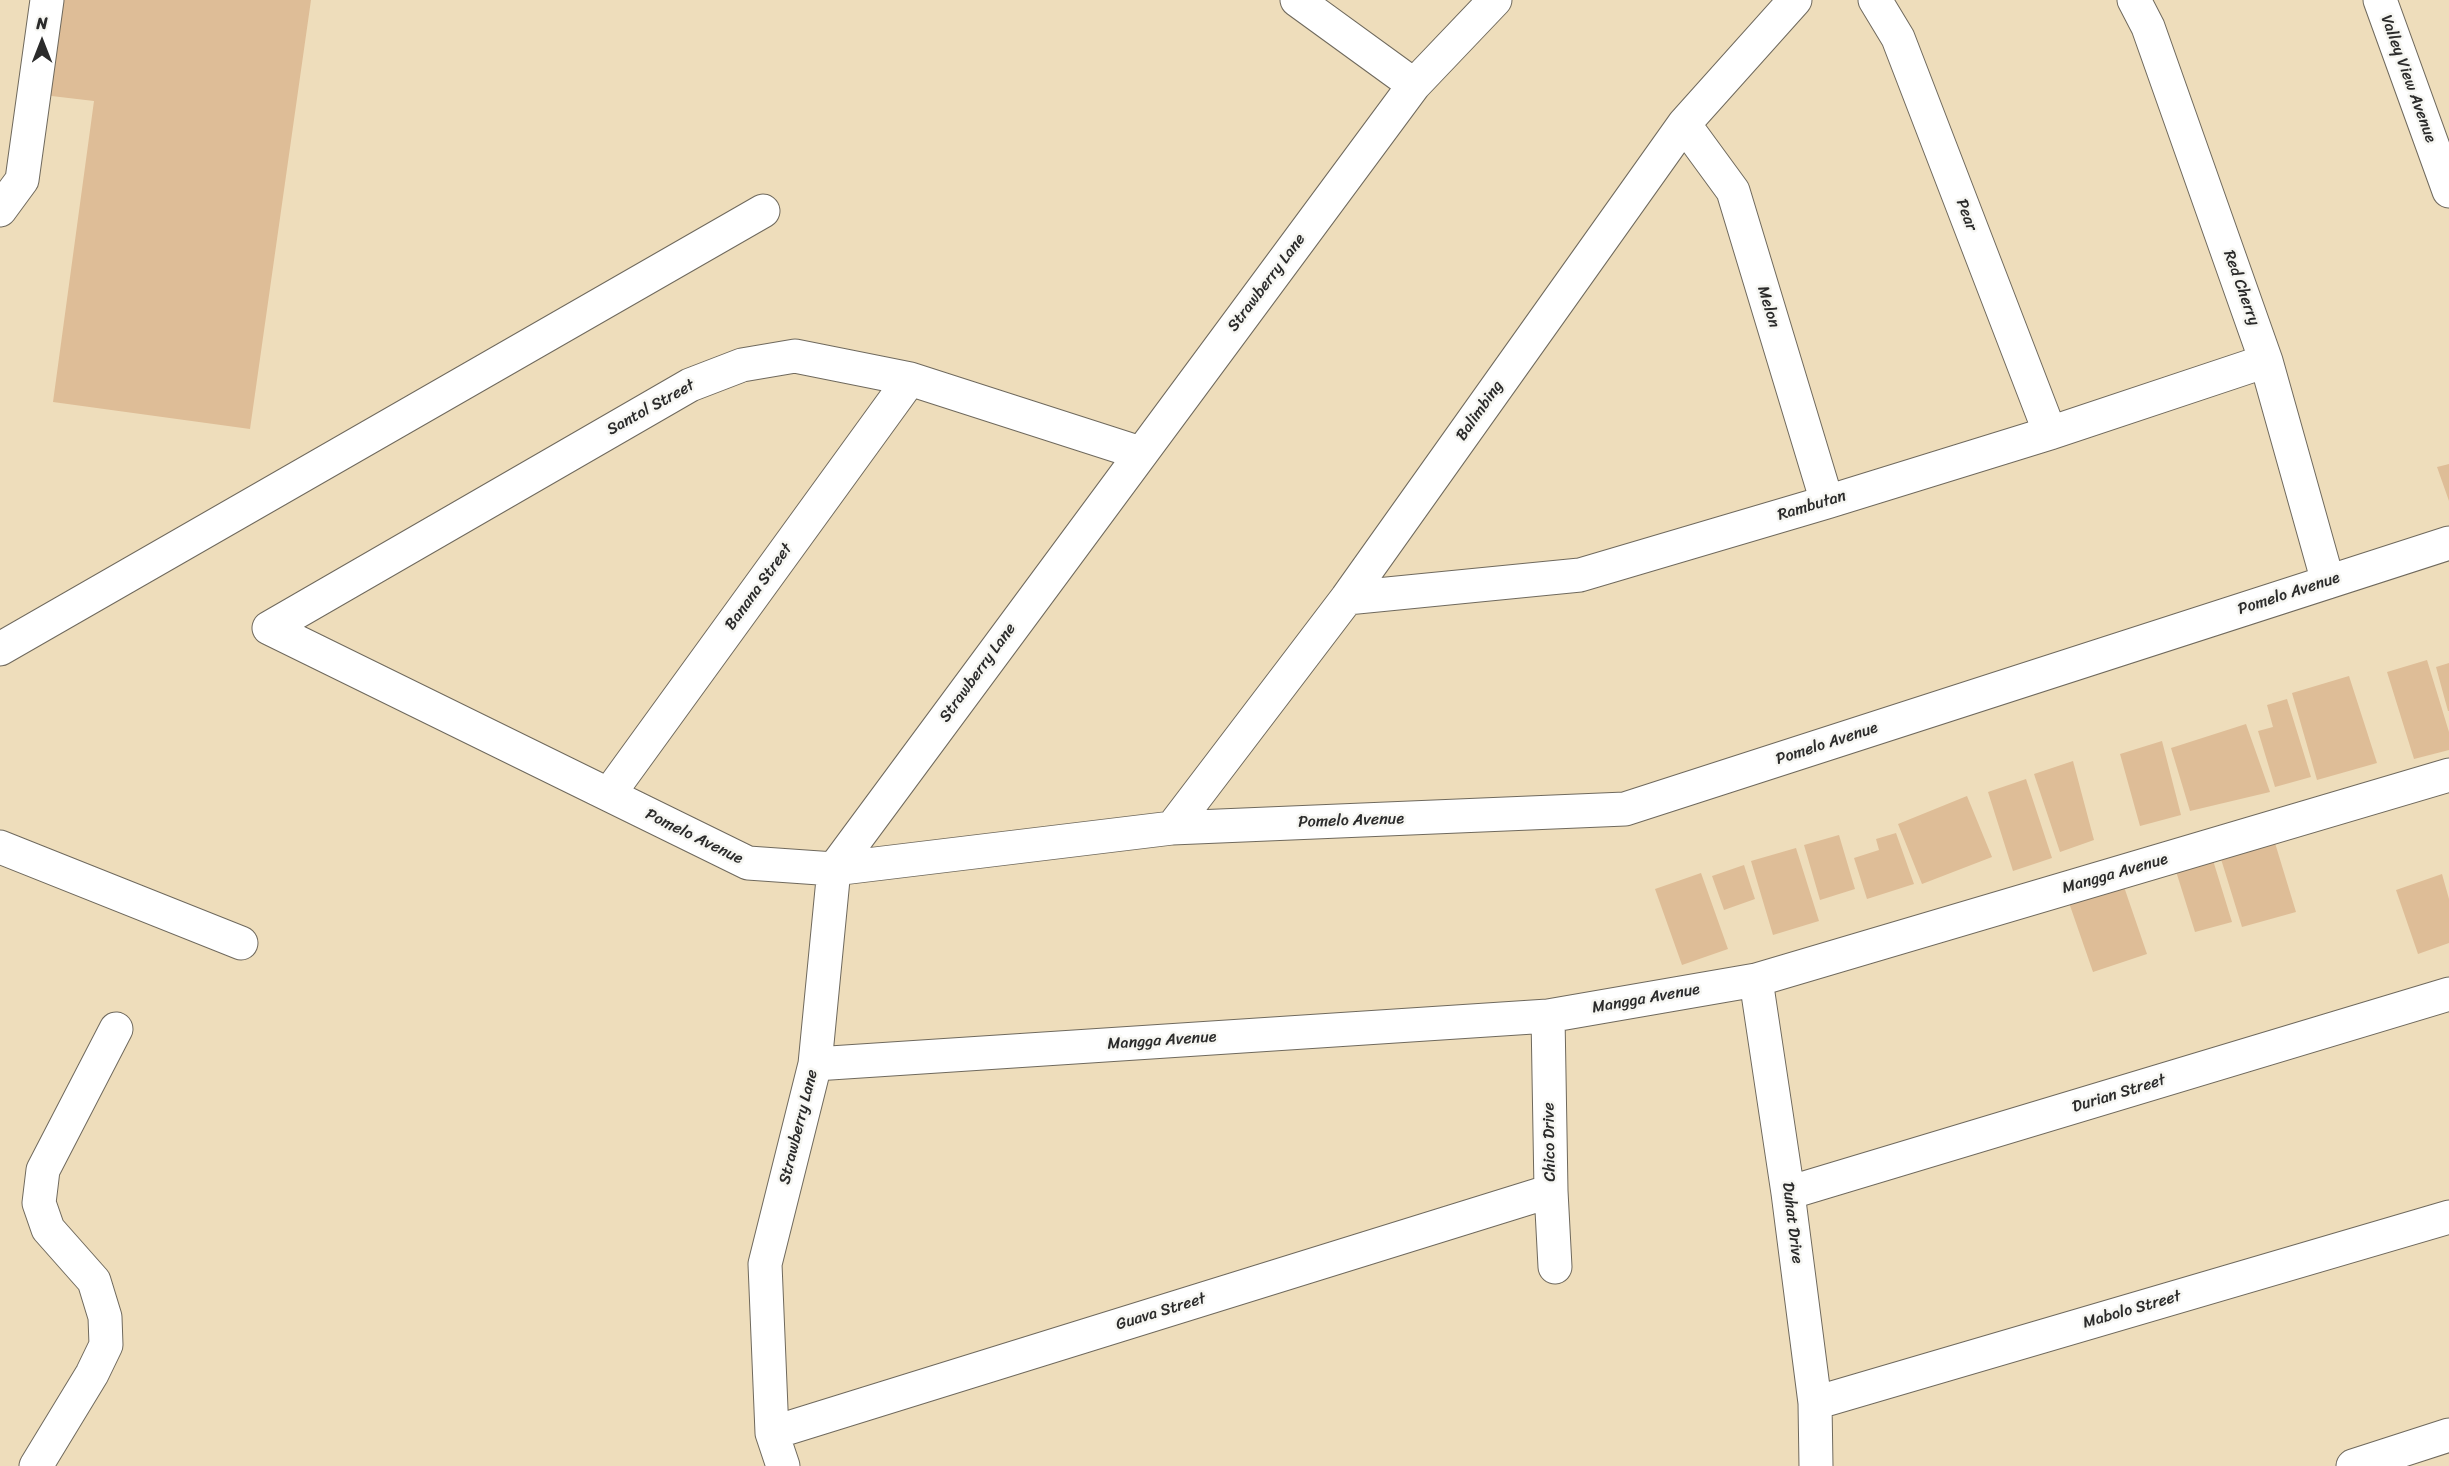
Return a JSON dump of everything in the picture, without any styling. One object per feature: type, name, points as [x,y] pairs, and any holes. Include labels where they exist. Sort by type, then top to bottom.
[{"type":"street","points":[[0,210],[22,180],[47,0]]},
{"type":"street","points":[[1297,0],[1414,85]]},
{"type":"street","name":"Strawberry Lane","points":[[783,1466],[771,1433],[765,1264],[815,1064],[834,869],[1414,85],[1495,0]]},
{"type":"street","name":"Balimbing","points":[[1173,828],[1347,598],[1684,124],[1795,0]]},
{"type":"street","name":"Pear","points":[[1875,0],[1898,38],[2050,433]]},
{"type":"street","name":"Red Cherry","points":[[2134,0],[2148,27],[2266,361],[2328,582]]},
{"type":"street","name":"Valley View Avenue","points":[[2379,0],[2449,191]]},
{"type":"street","name":"Melon","points":[[1684,124],[1733,191],[1827,502]]},
{"type":"street","points":[[0,649],[763,211]]},
{"type":"street","name":"Santol Street","points":[[268,628],[690,385],[742,365],[795,356],[910,380],[1140,453]]},
{"type":"street","name":"Rambutan","points":[[1347,598],[1580,574],[1827,502],[2050,433],[2266,361]]},
{"type":"street","name":"Banana Street","points":[[609,794],[910,380]]},
{"type":"street","name":"Pomelo Avenue","points":[[268,628],[748,863],[834,869],[1173,828],[1625,809],[2449,543]]},
{"type":"street","name":"Mangga Avenue","points":[[815,1064],[1548,1016],[1756,980],[2449,775]]},
{"type":"street","points":[[0,847],[241,943]]},
{"type":"street","name":"Duhat Drive","points":[[1756,980],[1788,1193],[1815,1403],[1816,1466]]},
{"type":"street","name":"Durian Street","points":[[1788,1193],[2449,994]]},
{"type":"street","name":"Chico Drive","points":[[1548,1016],[1551,1191],[1555,1267]]},
{"type":"street","points":[[36,1466],[93,1374],[106,1345],[105,1317],[94,1281],[48,1229],[39,1203],[43,1170],[116,1029]]},
{"type":"street","name":"Guava Street","points":[[771,1433],[1551,1191]]},
{"type":"street","name":"Mabolo Street","points":[[1815,1403],[2449,1217]]},
{"type":"street","points":[[2353,1466],[2449,1435]]},
{"type":"building","points":[[57,0],[311,0],[250,429],[53,402],[94,101],[43,95]]},
{"type":"building","points":[[2449,464],[2449,501],[2437,467]]},
{"type":"building","points":[[2427,660],[2449,732],[2449,750],[2414,759],[2387,672]]},
{"type":"building","points":[[2449,663],[2449,711],[2448,711],[2436,667]]},
{"type":"building","points":[[2349,676],[2377,763],[2317,780],[2292,693]]},
{"type":"building","points":[[2287,699],[2311,777],[2275,787],[2258,731],[2273,727],[2267,705]]},
{"type":"building","points":[[2246,724],[2270,792],[2190,811],[2171,748]]},
{"type":"building","points":[[2162,741],[2181,815],[2140,826],[2120,754]]},
{"type":"building","points":[[2073,761],[2094,840],[2060,852],[2034,774]]},
{"type":"building","points":[[2026,779],[2052,858],[2013,871],[1988,792]]},
{"type":"building","points":[[1967,796],[1992,857],[1922,884],[1898,824]]},
{"type":"building","points":[[1896,833],[1914,884],[1867,899],[1854,858],[1879,850],[1876,839]]},
{"type":"building","points":[[1839,835],[1855,889],[1820,900],[1804,845]]},
{"type":"building","points":[[2275,843],[2296,912],[2242,927],[2221,859]]},
{"type":"building","points":[[1796,848],[1819,921],[1773,935],[1751,861]]},
{"type":"building","points":[[2212,857],[2232,922],[2195,932],[2175,868]]},
{"type":"building","points":[[1744,865],[1755,899],[1724,910],[1712,876]]},
{"type":"building","points":[[1701,873],[1728,949],[1682,965],[1655,889]]},
{"type":"building","points":[[2442,874],[2449,899],[2449,943],[2418,954],[2396,890]]},
{"type":"building","points":[[2121,878],[2147,954],[2093,972],[2067,897]]}]
